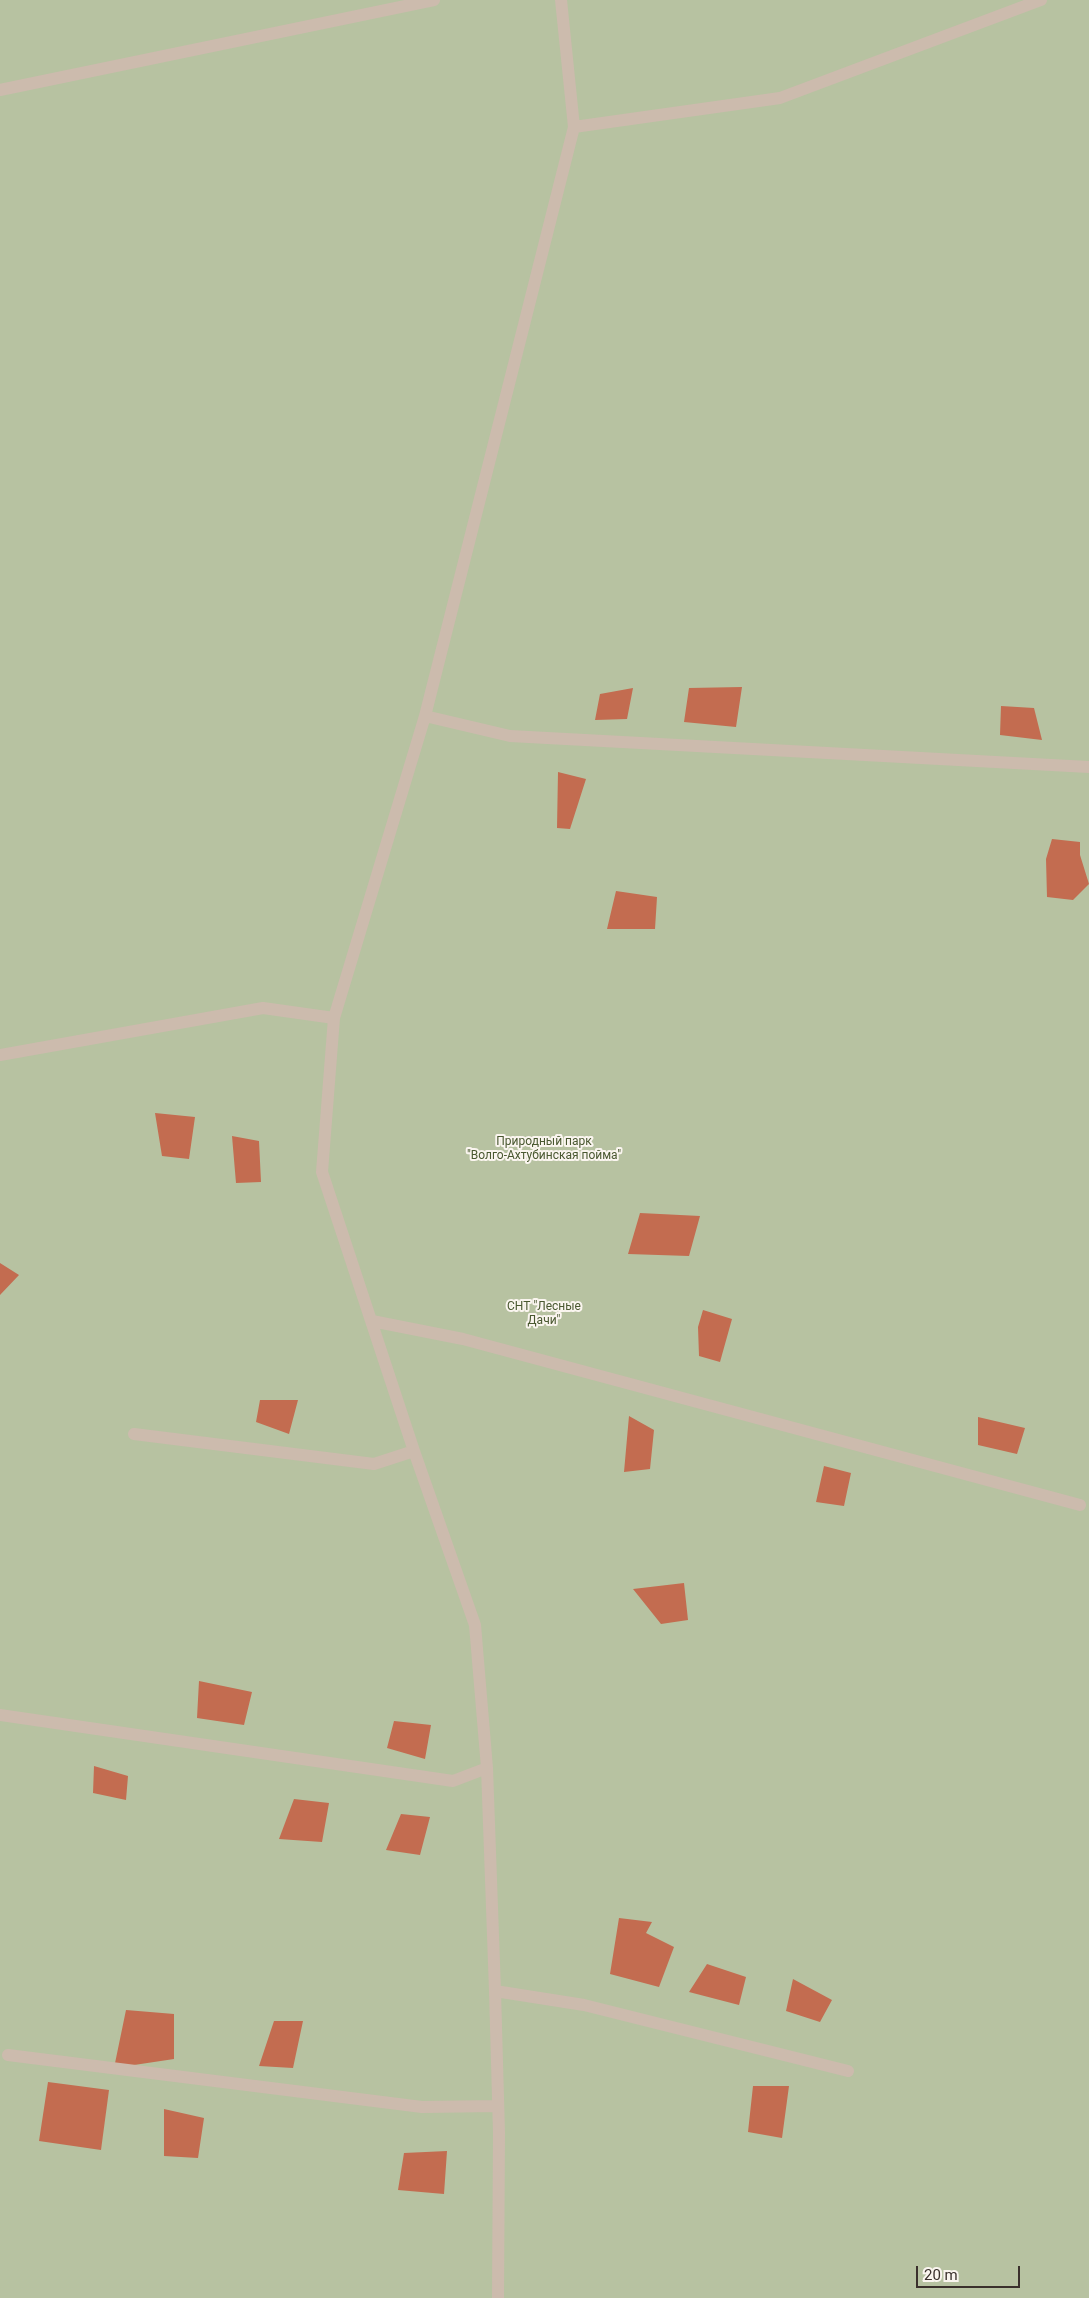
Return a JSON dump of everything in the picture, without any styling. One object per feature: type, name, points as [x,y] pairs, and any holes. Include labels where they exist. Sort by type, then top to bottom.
[{"type":"street","points":[[0,90],[434,0]]},
{"type":"street","points":[[498,2298],[498,2106],[495,1991],[487,1768],[474,1625],[414,1451],[322,1172],[334,1018],[425,716],[574,127],[560,0]]},
{"type":"street","points":[[574,127],[780,98],[1031,5],[1040,0]]},
{"type":"street","points":[[425,716],[510,736],[1089,767]]},
{"type":"street","points":[[0,1055],[263,1008],[334,1018]]},
{"type":"street","points":[[372,1320],[463,1339],[1080,1505]]},
{"type":"street","points":[[134,1434],[374,1464],[414,1451]]},
{"type":"street","points":[[0,1715],[453,1781],[487,1768]]},
{"type":"street","points":[[495,1991],[584,2005],[848,2072]]},
{"type":"street","points":[[8,2055],[422,2107],[498,2106]]},
{"type":"green space","name":"СНТ \"Лесные Дачи\"","points":[[0,0],[1089,0],[1089,2298],[0,2298]]},
{"type":"building","points":[[742,687],[736,727],[684,722],[689,688]]},
{"type":"building","points":[[633,688],[627,719],[595,720],[600,694]]},
{"type":"building","points":[[1001,706],[1034,708],[1042,740],[1000,735]]},
{"type":"building","points":[[558,772],[586,779],[570,829],[557,828]]},
{"type":"building","points":[[1052,839],[1080,842],[1080,855],[1089,884],[1073,900],[1047,897],[1046,859]]},
{"type":"building","points":[[616,891],[657,897],[655,929],[607,929]]},
{"type":"building","points":[[155,1113],[195,1117],[189,1159],[162,1156]]},
{"type":"building","points":[[232,1136],[259,1141],[261,1182],[236,1183]]},
{"type":"building","points":[[640,1213],[700,1216],[689,1256],[628,1254]]},
{"type":"building","points":[[0,1263],[19,1275],[0,1295]]},
{"type":"building","points":[[703,1310],[732,1319],[720,1362],[699,1356],[698,1327]]},
{"type":"building","points":[[260,1400],[298,1400],[289,1434],[256,1422]]},
{"type":"building","points":[[629,1416],[654,1430],[650,1469],[624,1472]]},
{"type":"building","points":[[978,1417],[1025,1428],[1017,1454],[978,1445]]},
{"type":"building","points":[[824,1466],[851,1473],[844,1506],[816,1502]]},
{"type":"building","points":[[684,1583],[688,1620],[661,1624],[633,1589]]},
{"type":"building","points":[[199,1681],[252,1692],[244,1725],[197,1718]]},
{"type":"building","points":[[394,1721],[431,1725],[425,1759],[387,1748]]},
{"type":"building","points":[[94,1766],[128,1776],[126,1800],[93,1793]]},
{"type":"building","points":[[294,1799],[329,1803],[322,1842],[279,1839]]},
{"type":"building","points":[[401,1814],[430,1817],[420,1855],[386,1850]]},
{"type":"building","points":[[619,1918],[652,1922],[646,1933],[674,1947],[659,1987],[610,1974]]},
{"type":"building","points":[[707,1964],[746,1977],[739,2005],[689,1992]]},
{"type":"building","points":[[793,1979],[832,2000],[820,2022],[786,2011]]},
{"type":"building","points":[[126,2010],[174,2014],[174,2059],[114,2068]]},
{"type":"building","points":[[274,2021],[303,2021],[293,2068],[259,2066]]},
{"type":"building","points":[[48,2082],[109,2090],[101,2150],[39,2141]]},
{"type":"building","points":[[753,2086],[789,2086],[782,2138],[748,2132]]},
{"type":"building","points":[[164,2109],[204,2118],[198,2158],[164,2156]]},
{"type":"building","points":[[447,2151],[444,2194],[398,2190],[404,2153]]},
{"type":"park label","name":"Природный парк \"Волго-Ахтубинская пойма\"","points":[[544,1149]]}]
